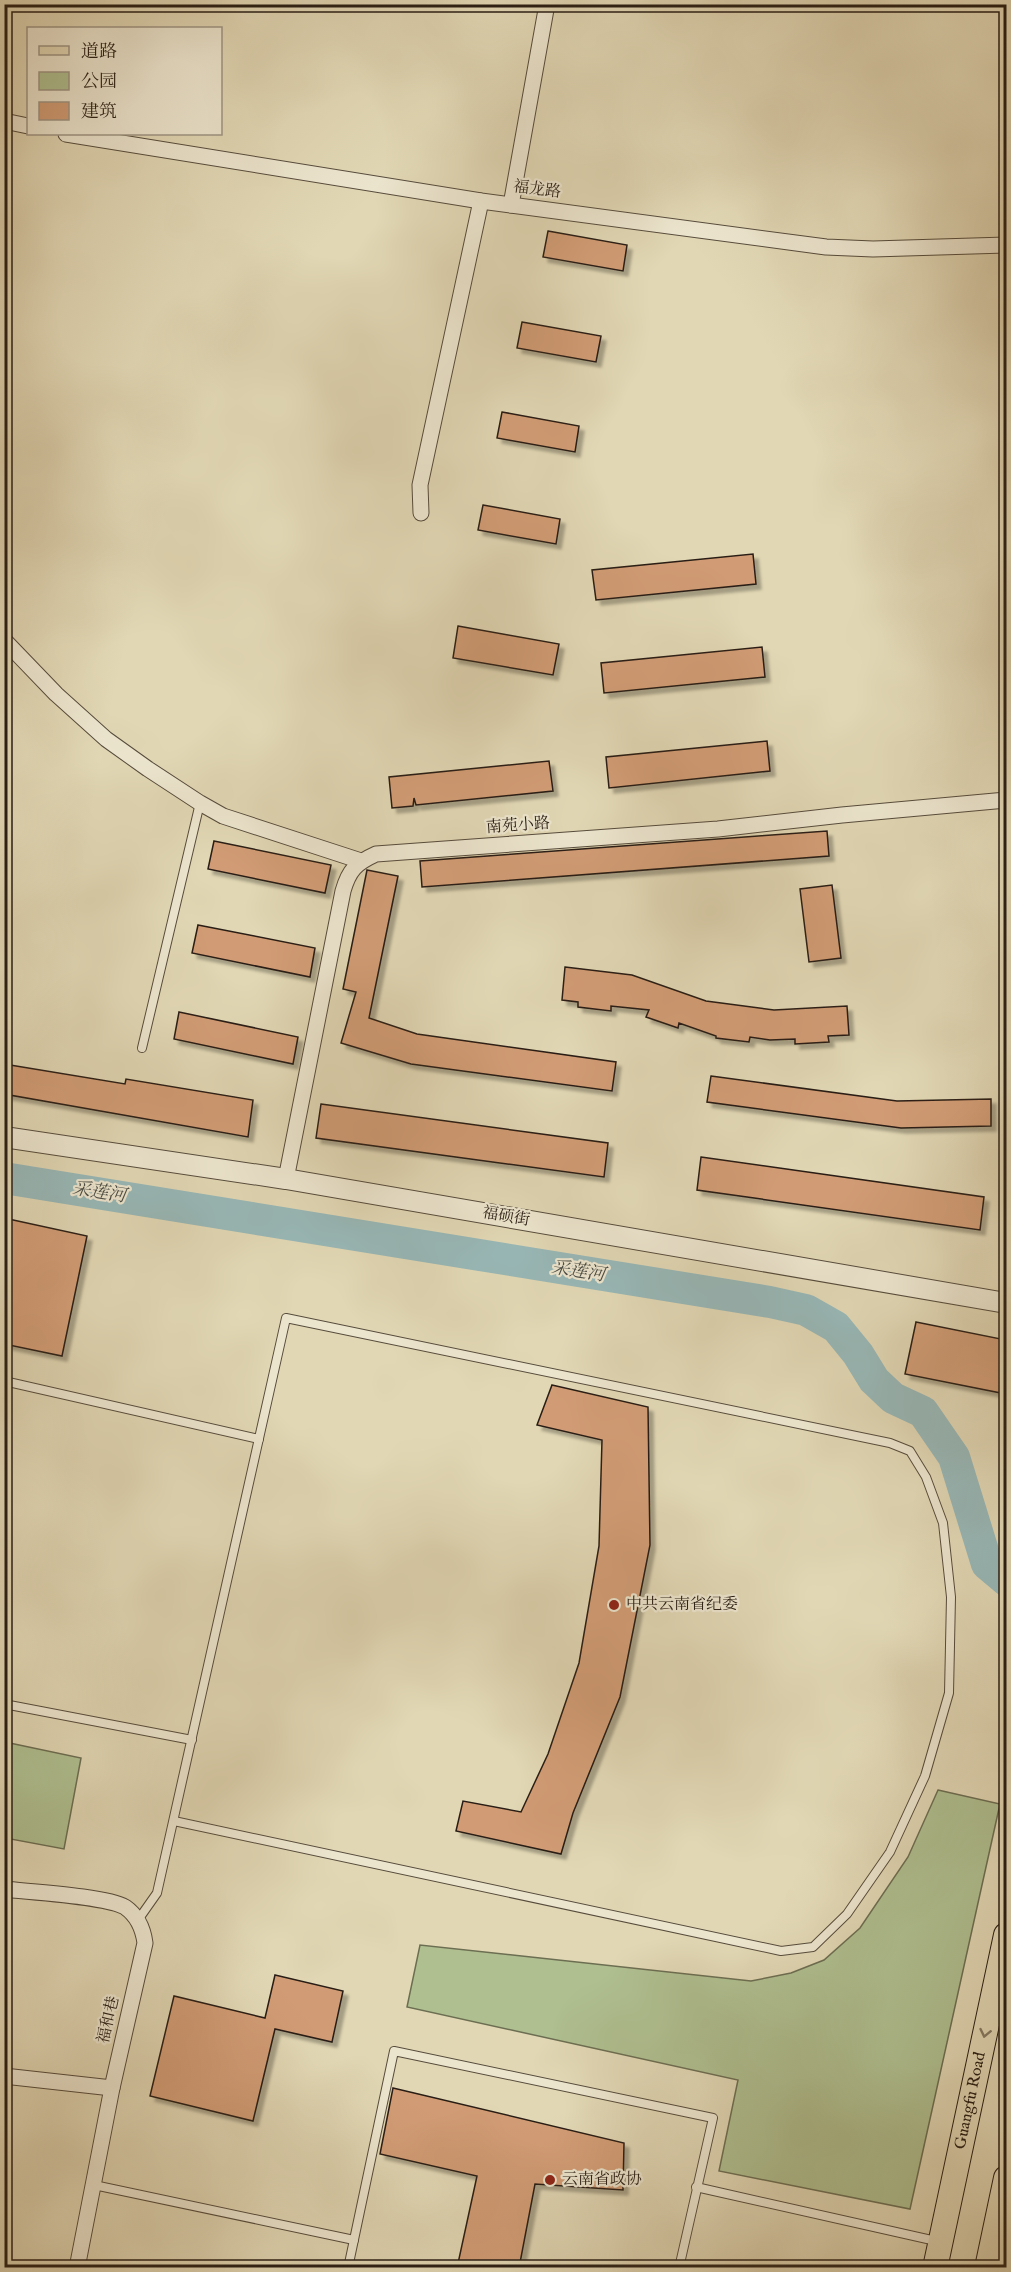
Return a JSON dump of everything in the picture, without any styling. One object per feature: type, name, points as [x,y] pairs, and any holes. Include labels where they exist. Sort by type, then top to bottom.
[{"type":"main road","name":"Guangfu Road","points":[[935,2268],[1006,1935]]},
{"type":"main road","points":[[987,2268],[1006,2178]]},
{"type":"street","points":[[511,205],[547,4]]},
{"type":"street","points":[[4,121],[27,126]]},
{"type":"street","name":"福龙路","points":[[72,135],[481,201],[826,247],[873,249],[1006,245]]},
{"type":"street","points":[[421,513],[420,486],[481,201]]},
{"type":"street","points":[[4,640],[56,694],[106,739],[200,803],[223,816],[360,861],[347,876],[343,891],[286,1179]]},
{"type":"street","name":"南苑小路","points":[[360,861],[376,854],[718,829],[1006,800]]},
{"type":"street","name":"福硕街","points":[[4,1137],[286,1179],[1006,1303]]},
{"type":"street","points":[[4,1889],[113,1902],[131,1912],[138,1920]]},
{"type":"street","name":"福和巷","points":[[77,2268],[112,2088],[145,1943],[138,1920]]},
{"type":"street","points":[[4,2076],[112,2088]]},
{"type":"lane","points":[[142,1048],[200,803]]},
{"type":"lane","points":[[138,1920],[158,1893],[174,1821],[192,1740],[259,1439],[286,1318],[890,1443],[910,1450],[926,1477],[943,1523],[951,1597],[949,1693],[925,1776],[890,1852],[847,1914],[813,1947],[781,1951],[174,1821]]},
{"type":"lane","points":[[4,1382],[259,1439]]},
{"type":"lane","points":[[4,1704],[192,1740]]},
{"type":"lane","points":[[348,2268],[394,2051],[712,2118],[679,2268]]},
{"type":"lane","points":[[94,2185],[354,2240]]},
{"type":"lane","points":[[696,2187],[941,2241]]},
{"type":"green space","points":[[5,1742],[81,1758],[64,1849],[5,1838]]},
{"type":"green space","points":[[938,1790],[1000,1804],[910,2209],[719,2171],[738,2080],[407,2007],[420,1945],[751,1981],[791,1973],[824,1960],[860,1928],[908,1857]]},
{"type":"building","points":[[548,231],[627,245],[623,271],[543,257]]},
{"type":"building","points":[[522,322],[601,336],[596,362],[517,348]]},
{"type":"building","points":[[502,412],[579,426],[575,452],[497,438]]},
{"type":"building","points":[[483,505],[560,519],[556,544],[478,530]]},
{"type":"building","points":[[753,554],[756,584],[596,600],[592,570]]},
{"type":"building","points":[[458,626],[559,644],[553,675],[453,658]]},
{"type":"building","points":[[762,647],[765,677],[604,693],[601,663]]},
{"type":"building","points":[[767,741],[770,771],[609,788],[606,757]]},
{"type":"building","points":[[549,761],[553,791],[416,805],[414,798],[413,806],[392,808],[389,777]]},
{"type":"building","points":[[827,831],[829,856],[422,887],[420,861]]},
{"type":"building","points":[[214,841],[331,865],[325,893],[208,869]]},
{"type":"building","points":[[367,870],[398,876],[369,1018],[417,1034],[616,1062],[612,1091],[411,1064],[341,1043],[356,992],[343,989]]},
{"type":"building","points":[[832,885],[841,958],[809,962],[800,889]]},
{"type":"building","points":[[198,925],[315,948],[310,977],[192,953]]},
{"type":"building","points":[[565,967],[632,975],[706,1001],[774,1010],[847,1006],[849,1035],[828,1036],[829,1042],[795,1044],[795,1039],[770,1040],[750,1037],[749,1042],[716,1038],[716,1036],[679,1023],[678,1028],[646,1017],[649,1010],[611,1006],[611,1011],[578,1007],[578,1002],[562,1000]]},
{"type":"building","points":[[179,1012],[298,1037],[293,1064],[174,1039]]},
{"type":"building","points":[[4,1064],[125,1084],[126,1079],[253,1100],[248,1137],[4,1094]]},
{"type":"building","points":[[711,1076],[897,1101],[991,1099],[991,1126],[901,1128],[707,1102]]},
{"type":"building","points":[[321,1104],[608,1143],[604,1177],[316,1138]]},
{"type":"building","points":[[701,1157],[984,1197],[980,1230],[697,1190]]},
{"type":"building","points":[[4,1218],[87,1236],[62,1356],[4,1344]]},
{"type":"building","points":[[916,1322],[1006,1340],[1006,1394],[905,1374]]},
{"type":"building","name":"中共云南省纪委","points":[[552,1385],[648,1407],[650,1545],[620,1697],[573,1813],[561,1854],[456,1831],[463,1801],[521,1812],[548,1754],[579,1663],[599,1546],[602,1440],[537,1425]]},
{"type":"building","points":[[275,1975],[343,1991],[332,2042],[275,2029],[253,2121],[150,2096],[174,1996],[265,2018]]},
{"type":"building","name":"云南省政协","points":[[393,2088],[624,2143],[623,2190],[535,2184],[519,2268],[457,2268],[477,2176],[380,2154]]},
{"type":"waterway","name":"采莲河","points":[[4,1178],[770,1302],[806,1310],[836,1327],[858,1354],[874,1380],[893,1398],[923,1412],[954,1457],[987,1564],[1006,1580]]},
{"type":"place","name":"中共云南省纪委","points":[[614,1605]]},
{"type":"place","name":"云南省政协","points":[[550,2180]]}]
